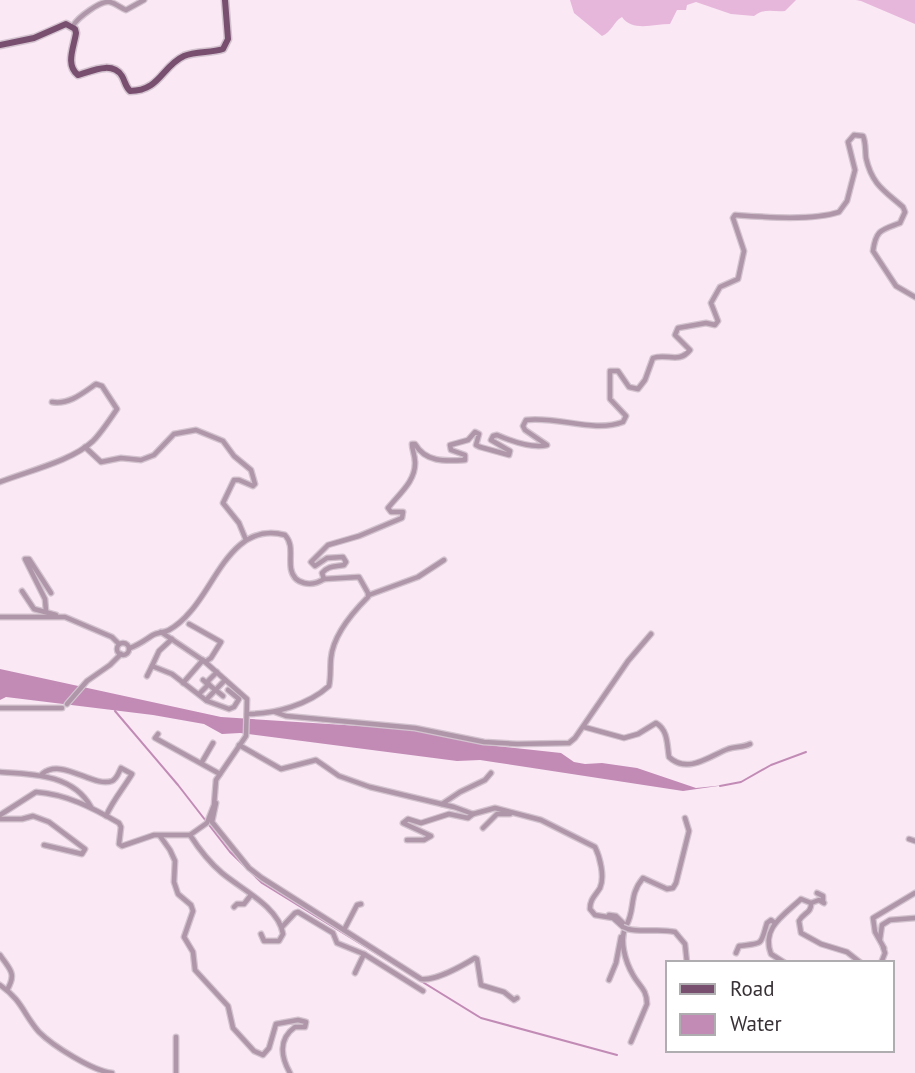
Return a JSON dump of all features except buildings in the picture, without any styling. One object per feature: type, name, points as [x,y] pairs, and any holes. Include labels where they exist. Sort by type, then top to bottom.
[{"type":"main road","points":[[0,45],[34,38],[62,25],[73,26],[76,33],[71,66],[75,74],[95,69],[112,69],[121,74],[130,91],[141,90],[159,79],[185,56],[223,49],[228,38],[225,0]]},
{"type":"street","points":[[73,26],[81,14],[108,1],[126,10],[144,0]]},
{"type":"street","points":[[324,579],[322,573],[326,569],[342,566],[346,562],[345,558],[339,556],[327,558],[315,566],[312,561],[324,547],[359,536],[404,516],[401,511],[391,512],[388,508],[411,477],[415,462],[412,444],[429,457],[446,462],[465,460],[465,455],[451,450],[450,446],[468,440],[475,432],[479,434],[476,445],[509,455],[510,451],[491,440],[493,436],[544,447],[547,445],[525,430],[523,426],[526,420],[608,425],[623,422],[626,416],[610,399],[610,371],[618,371],[629,387],[638,389],[645,380],[653,358],[678,358],[688,354],[689,347],[675,335],[678,328],[706,323],[715,325],[718,321],[711,303],[720,287],[738,279],[744,251],[733,218],[735,215],[820,216],[839,212],[844,208],[855,170],[848,142],[854,135],[863,136],[865,139],[868,165],[878,186],[903,207],[905,212],[900,223],[882,229],[877,234],[873,251],[896,286],[915,297]]},
{"type":"street","points":[[0,482],[85,447],[116,411],[102,386],[96,384],[75,398],[52,402]]},
{"type":"street","points":[[85,447],[97,460],[107,463],[121,458],[135,461],[148,459],[174,434],[189,430],[220,439],[234,456],[250,468],[255,484],[253,486],[236,479],[223,503],[239,523],[246,540]]},
{"type":"street","points":[[0,708],[41,706],[57,710],[65,706],[87,681],[121,654],[126,654],[130,648],[167,631],[190,612],[214,575],[246,540],[259,534],[285,534],[290,543],[291,571],[304,584],[310,585],[324,579],[359,577],[369,595]]},
{"type":"street","points":[[46,611],[46,599],[25,559],[29,559],[51,593]]},
{"type":"street","points":[[247,715],[274,712],[317,695],[329,686],[331,657],[336,642],[356,608],[369,595],[418,577],[444,560]]},
{"type":"street","points":[[22,592],[31,606],[112,636],[119,644]]},
{"type":"street","points":[[0,617],[13,619],[57,616]]},
{"type":"street","points":[[183,683],[204,661],[211,658],[221,642],[189,624]]},
{"type":"street","points":[[152,666],[172,674],[206,700],[229,709],[239,702],[225,680],[204,661],[161,632]]},
{"type":"street","points":[[274,712],[286,716],[415,727],[484,742],[569,743],[628,661],[652,634]]},
{"type":"street","points":[[147,676],[159,651],[172,639]]},
{"type":"street","points":[[119,644],[124,642],[130,648]]},
{"type":"street","points":[[119,644],[117,649],[121,654]]},
{"type":"street","points":[[199,694],[216,672]]},
{"type":"street","points":[[206,700],[225,680]]},
{"type":"street","points":[[206,682],[223,695]]},
{"type":"street","points":[[216,704],[230,688]]},
{"type":"street","points":[[0,817],[36,792],[67,798],[106,816],[121,827],[119,844],[122,846],[159,835],[190,835],[207,823],[214,803],[216,780],[246,736],[247,699],[230,688]]},
{"type":"street","points":[[583,727],[624,738],[638,734],[656,723],[663,727],[666,734],[669,757],[678,762],[697,764],[719,755],[726,749],[746,747],[750,744]]},
{"type":"street","points":[[158,734],[155,738],[220,774]]},
{"type":"street","points":[[202,762],[213,743]]},
{"type":"street","points":[[239,745],[281,769],[316,761],[339,776],[370,787],[473,814]]},
{"type":"street","points":[[42,774],[54,769],[112,781],[121,768],[128,770],[132,774],[106,816]]},
{"type":"street","points":[[0,772],[42,774],[71,788],[90,803],[91,808]]},
{"type":"street","points":[[442,804],[484,781],[491,773]]},
{"type":"street","points":[[214,803],[217,804],[212,822],[249,868],[344,930],[426,980],[458,969],[475,958],[481,985],[504,992],[514,1000],[517,998]]},
{"type":"street","points":[[407,840],[424,840],[431,836],[403,823],[408,819],[421,822],[449,814],[468,818],[495,808],[541,820],[595,847],[602,879],[601,886],[592,898],[590,909],[595,915],[608,915],[626,928],[641,932],[675,932],[685,944],[687,961]]},
{"type":"street","points":[[483,828],[496,814],[514,813]]},
{"type":"street","points":[[0,817],[22,820],[33,816],[50,822],[85,849],[82,853],[44,845]]},
{"type":"street","points":[[609,980],[626,928],[632,895],[643,878],[667,890],[673,888],[676,883],[689,831],[685,818]]},
{"type":"street","points":[[159,835],[175,861],[174,882],[178,894],[191,905],[193,911],[184,937],[193,952],[195,970],[228,1006],[233,1028],[254,1051],[263,1055],[270,1048],[276,1024],[306,1021],[305,1027],[295,1027],[285,1037],[282,1056],[290,1073]]},
{"type":"street","points":[[190,835],[211,862],[271,912],[282,927],[283,934],[279,941],[264,941],[261,934]]},
{"type":"street","points":[[817,893],[822,896],[823,903],[815,900],[811,903],[809,912],[799,921],[801,933],[821,944],[847,952],[858,961]]},
{"type":"street","points":[[884,948],[875,932],[873,918],[915,893]]},
{"type":"street","points":[[234,907],[244,904],[251,895]]},
{"type":"street","points":[[781,961],[774,958],[769,948],[769,933],[775,923],[801,899],[811,903]]},
{"type":"street","points":[[344,930],[357,905],[361,904]]},
{"type":"street","points":[[282,927],[299,912],[333,933],[337,943],[364,954],[423,991]]},
{"type":"street","points":[[882,961],[885,953],[880,939],[882,925],[890,919],[915,918]]},
{"type":"street","points":[[736,954],[739,946],[762,940],[767,923],[771,920],[775,923]]},
{"type":"street","points":[[622,936],[629,966],[634,978],[645,988],[648,1004],[631,1042]]},
{"type":"street","points":[[355,973],[364,954]]},
{"type":"street","points":[[0,955],[12,972],[13,980],[7,990]]},
{"type":"street","points":[[0,985],[15,995],[39,1031],[47,1038],[82,1061],[112,1073]]},
{"type":"street","points":[[176,1037],[176,1073]]},
{"type":"shaded area","points":[[570,0],[796,0],[785,11],[765,11],[754,16],[731,14],[696,2],[687,5],[686,10],[677,10],[670,24],[637,26],[626,22],[622,17],[602,36],[574,13]]},
{"type":"shaded area","points":[[856,0],[915,0],[915,24],[861,1]]},
{"type":"water","points":[[0,669],[221,717],[407,729],[487,745],[561,753],[574,762],[585,764],[602,763],[637,768],[696,788],[725,785],[683,791],[480,760],[457,761],[240,733],[222,734],[204,724],[153,715],[6,697],[0,700]]},
{"type":"waterway","points":[[115,711],[230,852],[262,883],[481,1018],[617,1055]]},
{"type":"waterway","points":[[720,786],[741,782],[771,765],[806,752]]}]
